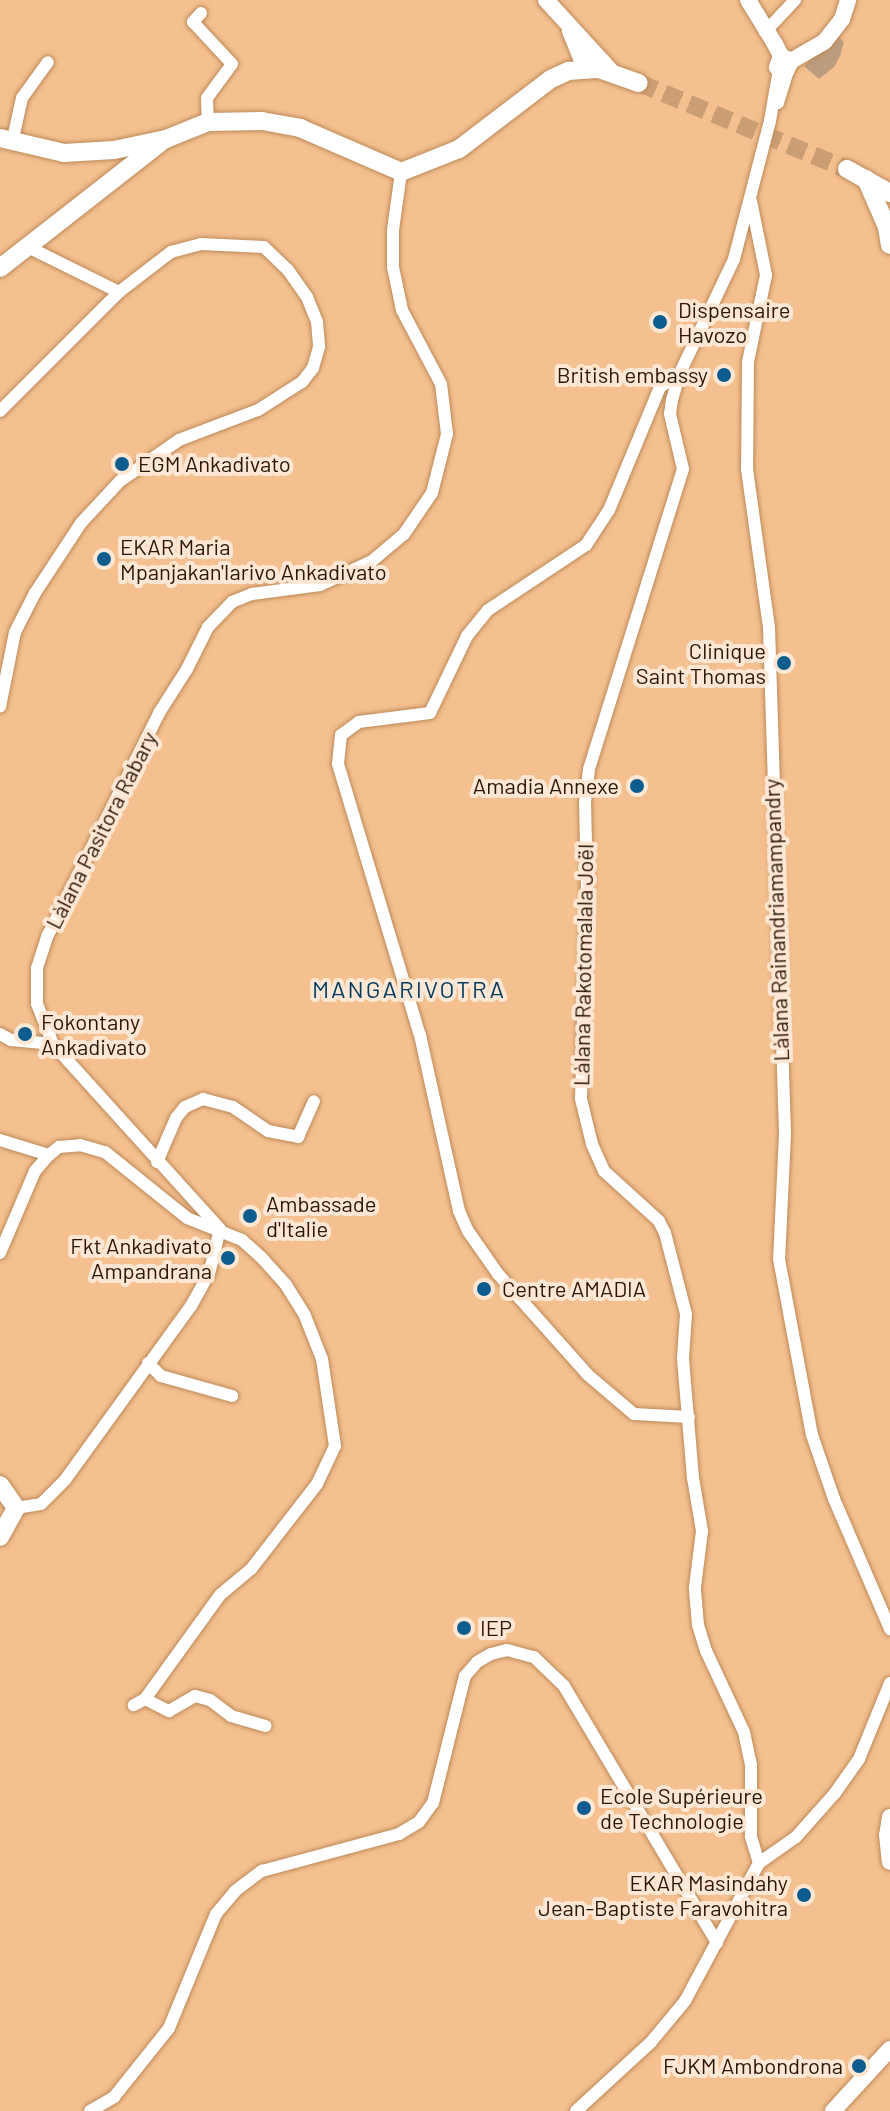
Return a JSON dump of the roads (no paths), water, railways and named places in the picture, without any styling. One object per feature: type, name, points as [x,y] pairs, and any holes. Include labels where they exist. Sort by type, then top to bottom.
[{"type":"main road","points":[[6,140],[64,153],[114,150],[166,139],[208,122],[262,121],[300,128],[401,172],[459,149],[551,79],[576,69],[613,73],[639,83]]},
{"type":"main road","points":[[0,268],[166,139]]},
{"type":"main road","points":[[114,150],[123,157],[124,170]]},
{"type":"main road","points":[[847,169],[890,193]]},
{"type":"main road","points":[[866,179],[889,233]]},
{"type":"main road","points":[[0,1485],[16,1508],[0,1537]]},
{"type":"street","points":[[546,0],[613,73]]},
{"type":"street","points":[[748,0],[785,64],[825,41],[842,19],[848,0]]},
{"type":"street","points":[[765,32],[795,0]]},
{"type":"street","points":[[201,13],[193,22],[232,64],[207,98],[208,122]]},
{"type":"street","points":[[566,25],[576,69]]},
{"type":"street","points":[[6,140],[22,98],[48,62]]},
{"type":"street","name":"Làlana Rakotomalala Joël","points":[[759,1863],[751,1836],[751,1765],[744,1732],[706,1651],[698,1625],[695,1587],[702,1531],[693,1478],[683,1358],[686,1314],[665,1233],[659,1221],[604,1171],[592,1144],[581,1099],[586,787],[683,469],[670,414],[679,375],[734,259],[785,64]]},
{"type":"street","name":"Làlana Pasitora Rabary","points":[[220,1229],[53,1044],[37,1004],[37,968],[48,935],[159,713],[187,669],[208,627],[232,602],[252,594],[320,585],[372,561],[404,534],[432,493],[447,434],[441,384],[402,310],[393,267],[393,230],[401,172]]},
{"type":"street","name":"Làlana Rainandriamampandry","points":[[751,198],[766,275],[748,362],[747,469],[769,627],[772,836],[785,1134],[779,1259],[812,1435],[834,1499],[890,1629]]},
{"type":"street","points":[[0,411],[119,292],[171,252],[201,244],[264,247],[288,270],[307,297],[317,322],[316,357],[302,382],[258,410],[179,440],[120,481],[81,523],[35,593],[15,632],[0,707]]},
{"type":"street","points":[[26,246],[119,292]]},
{"type":"street","points":[[734,259],[742,250],[753,251],[764,259]]},
{"type":"street","points":[[679,375],[660,387],[609,510],[586,545],[488,610],[467,636],[430,713],[359,722],[341,735],[338,764],[420,1035],[459,1211],[468,1231],[498,1274],[588,1375],[634,1414],[689,1417]]},
{"type":"street","points":[[0,1034],[11,1040],[53,1044]]},
{"type":"street","points":[[157,1162],[176,1118],[185,1107],[203,1099],[233,1107],[268,1131],[298,1137],[314,1101]]},
{"type":"street","points":[[0,1140],[49,1155]]},
{"type":"street","points":[[0,1253],[35,1171],[59,1147],[80,1145],[105,1152],[187,1218],[242,1240],[286,1285],[305,1316],[322,1359],[335,1446],[317,1484],[251,1569],[220,1595],[140,1702],[169,1711],[195,1696],[210,1700],[231,1716],[266,1726]]},
{"type":"street","points":[[16,1508],[41,1504],[65,1480],[209,1274],[220,1229]]},
{"type":"street","points":[[148,1363],[161,1376],[232,1396]]},
{"type":"street","points":[[90,2111],[102,2108],[140,2067],[169,2028],[216,1914],[235,1891],[262,1871],[399,1834],[419,1822],[433,1803],[465,1676],[477,1662],[499,1652],[520,1651],[534,1657],[564,1686],[717,1943]]},
{"type":"street","points":[[576,2111],[668,2024],[700,1979],[759,1863],[796,1837],[848,1776],[867,1745],[890,1683]]},
{"type":"street","points":[[890,1817],[887,1835],[890,1862]]},
{"type":"street","points":[[833,2111],[890,2049]]},
{"type":"tunnel","points":[[639,83],[847,169]]},
{"type":"place","name":"Dispensaire Havozo","points":[[660,322]]},
{"type":"place","name":"British embassy","points":[[724,375]]},
{"type":"place","name":"EGM Ankadivato","points":[[122,464]]},
{"type":"place","name":"EKAR Maria Mpanjakan'Iarivo Ankadivato","points":[[104,559]]},
{"type":"place","name":"Clinique Saint Thomas","points":[[784,663]]},
{"type":"place","name":"Amadia Annexe","points":[[637,786]]},
{"type":"place","name":"Fokontany Ankadivato","points":[[25,1034]]},
{"type":"place","name":"Ambassade d'Italie","points":[[250,1216]]},
{"type":"place","name":"Fkt Ankadivato Ampandrana","points":[[228,1258]]},
{"type":"place","name":"Centre AMADIA","points":[[484,1289]]},
{"type":"place","name":"IEP","points":[[464,1628]]},
{"type":"place","name":"Ecole Supérieure de Technologie","points":[[584,1808]]},
{"type":"place","name":"EKAR Masindahy Jean-Baptiste Faravohitra","points":[[804,1895]]},
{"type":"place","name":"FJKM Ambondrona","points":[[859,2066]]},
{"type":"district","name":"MANGARIVOTRA","points":[[409,989]]}]
